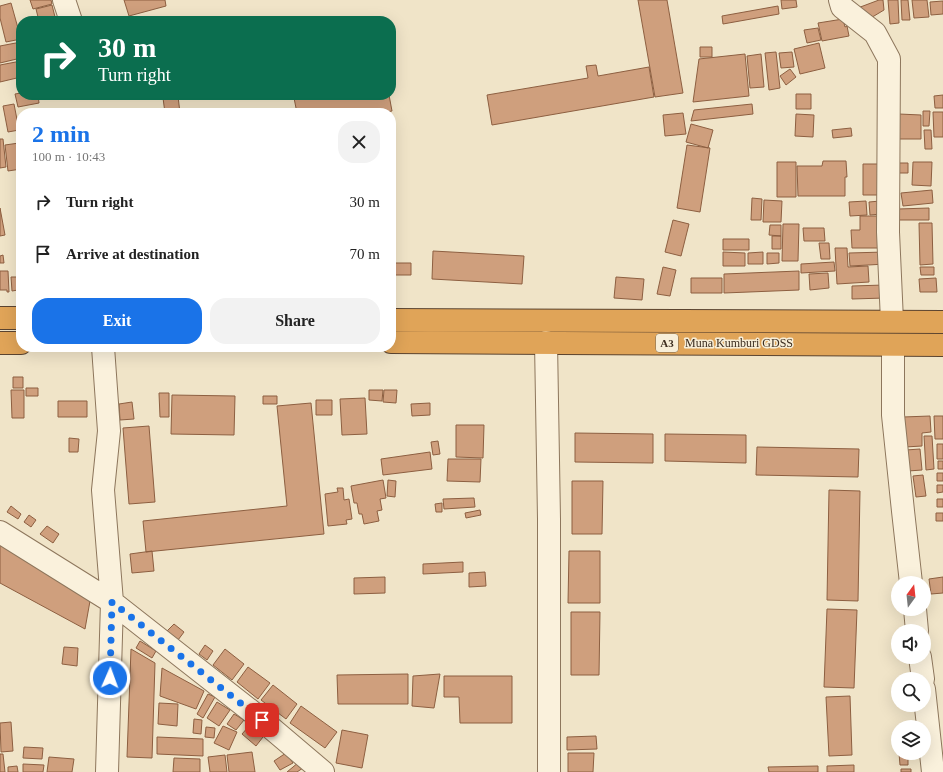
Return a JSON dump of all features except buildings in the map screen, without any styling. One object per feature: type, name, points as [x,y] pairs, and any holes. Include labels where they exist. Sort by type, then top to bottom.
[{"type":"highway","points":[[0,318],[16,318]]},
{"type":"highway","name":"Muna Kumburi GDSS","points":[[396,320],[943,322]]},
{"type":"highway","name":"Muna Kumburi GDSS","points":[[396,342],[943,345]]},
{"type":"highway","points":[[0,343],[16,343]]},
{"type":"street","points":[[64,0],[69,16]]},
{"type":"street","points":[[840,0],[842,7],[875,32],[889,59],[888,232],[892,321]]},
{"type":"street","points":[[546,342],[549,520],[549,772]]},
{"type":"street","points":[[893,345],[893,415],[910,576]]},
{"type":"street","points":[[103,352],[109,431],[103,490],[112,602],[107,772]]},
{"type":"street","points":[[0,532],[112,602],[251,711],[323,772]]},
{"type":"street","points":[[926,712],[933,772]]},
{"type":"route","points":[[110,678],[112,602],[262,720]]}]
